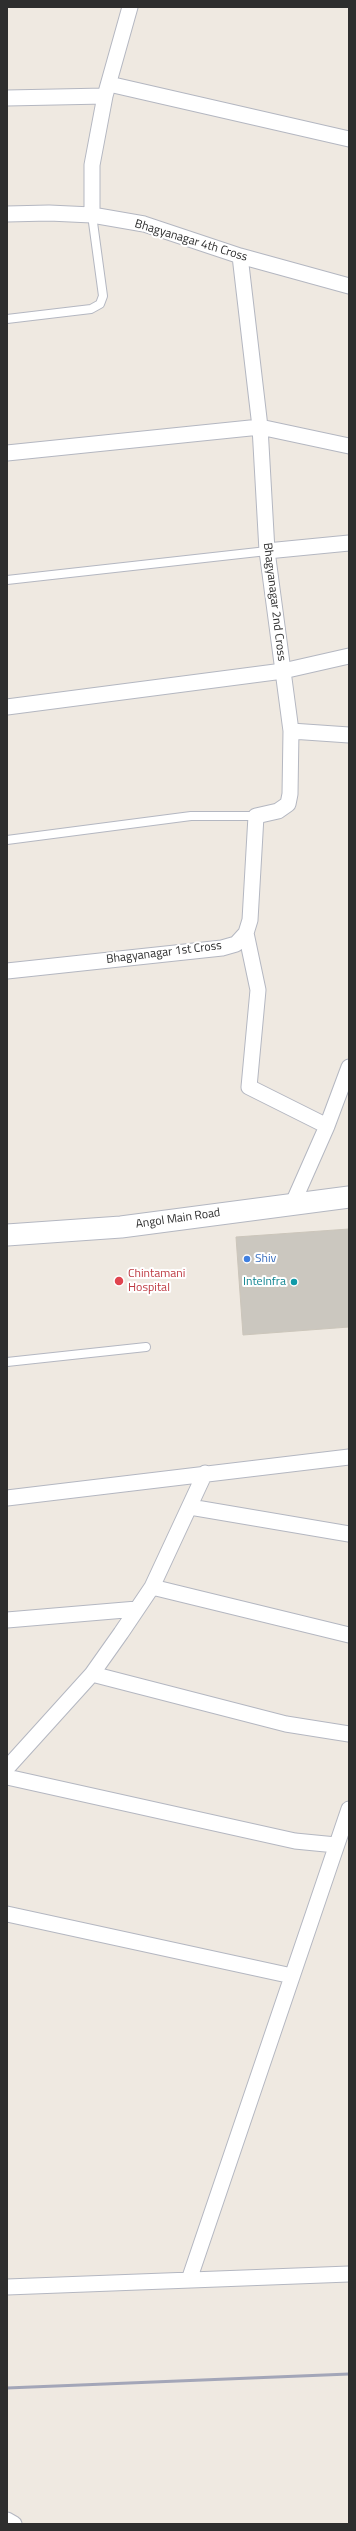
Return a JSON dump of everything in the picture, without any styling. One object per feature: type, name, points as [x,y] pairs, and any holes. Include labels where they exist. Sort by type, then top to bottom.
[{"type":"street","points":[[92,216],[92,165],[107,90],[130,7]]},
{"type":"street","points":[[7,98],[107,90],[349,139]]},
{"type":"street","name":"Bhagyanagar 4th Cross","points":[[7,214],[49,213],[92,216],[144,224],[240,256],[349,286]]},
{"type":"street","name":"Bhagyanagar 2nd Cross","points":[[7,707],[283,671],[267,551],[260,427],[240,256]]},
{"type":"street","points":[[7,453],[260,427],[349,446]]},
{"type":"street","points":[[267,551],[349,543]]},
{"type":"street","points":[[327,1126],[249,1087],[258,990],[246,932],[250,920],[256,816],[278,811],[288,804],[290,794],[291,731],[283,671],[349,656]]},
{"type":"street","points":[[291,731],[349,735]]},
{"type":"street","name":"Bhagyanagar 1st Cross","points":[[7,971],[222,948],[236,944],[246,932]]},
{"type":"street","points":[[294,1204],[327,1126],[349,1067]]},
{"type":"street","name":"Angol Main Road","points":[[7,1235],[121,1227],[349,1197]]},
{"type":"street","points":[[7,1498],[205,1473],[349,1457]]},
{"type":"street","points":[[7,1768],[92,1674],[152,1587],[205,1473]]},
{"type":"street","points":[[190,1507],[349,1534]]},
{"type":"street","points":[[152,1587],[349,1636]]},
{"type":"street","points":[[7,1620],[137,1609]]},
{"type":"street","points":[[92,1674],[286,1724],[349,1734]]},
{"type":"street","points":[[7,1777],[295,1841],[336,1845]]},
{"type":"street","points":[[189,2280],[349,1809]]},
{"type":"street","points":[[7,1914],[292,1976]]},
{"type":"street","points":[[7,2287],[349,2274]]},
{"type":"street","points":[[7,2520],[14,2524]]},
{"type":"lane","points":[[7,319],[91,309],[100,304],[103,296],[92,216]]},
{"type":"lane","points":[[7,580],[267,551]]},
{"type":"lane","points":[[7,840],[191,816],[256,816]]},
{"type":"lane","points":[[7,1362],[146,1347]]},
{"type":"building","name":"Intelnfra","points":[[349,1229],[349,1327],[243,1335],[236,1237]]},
{"type":"railway","points":[[7,2388],[349,2374]]},
{"type":"place","name":"Shiv","points":[[247,1259]]},
{"type":"place","name":"Chintamani Hospital","points":[[119,1281]]},
{"type":"place","name":"Intelnfra","points":[[294,1282]]}]
